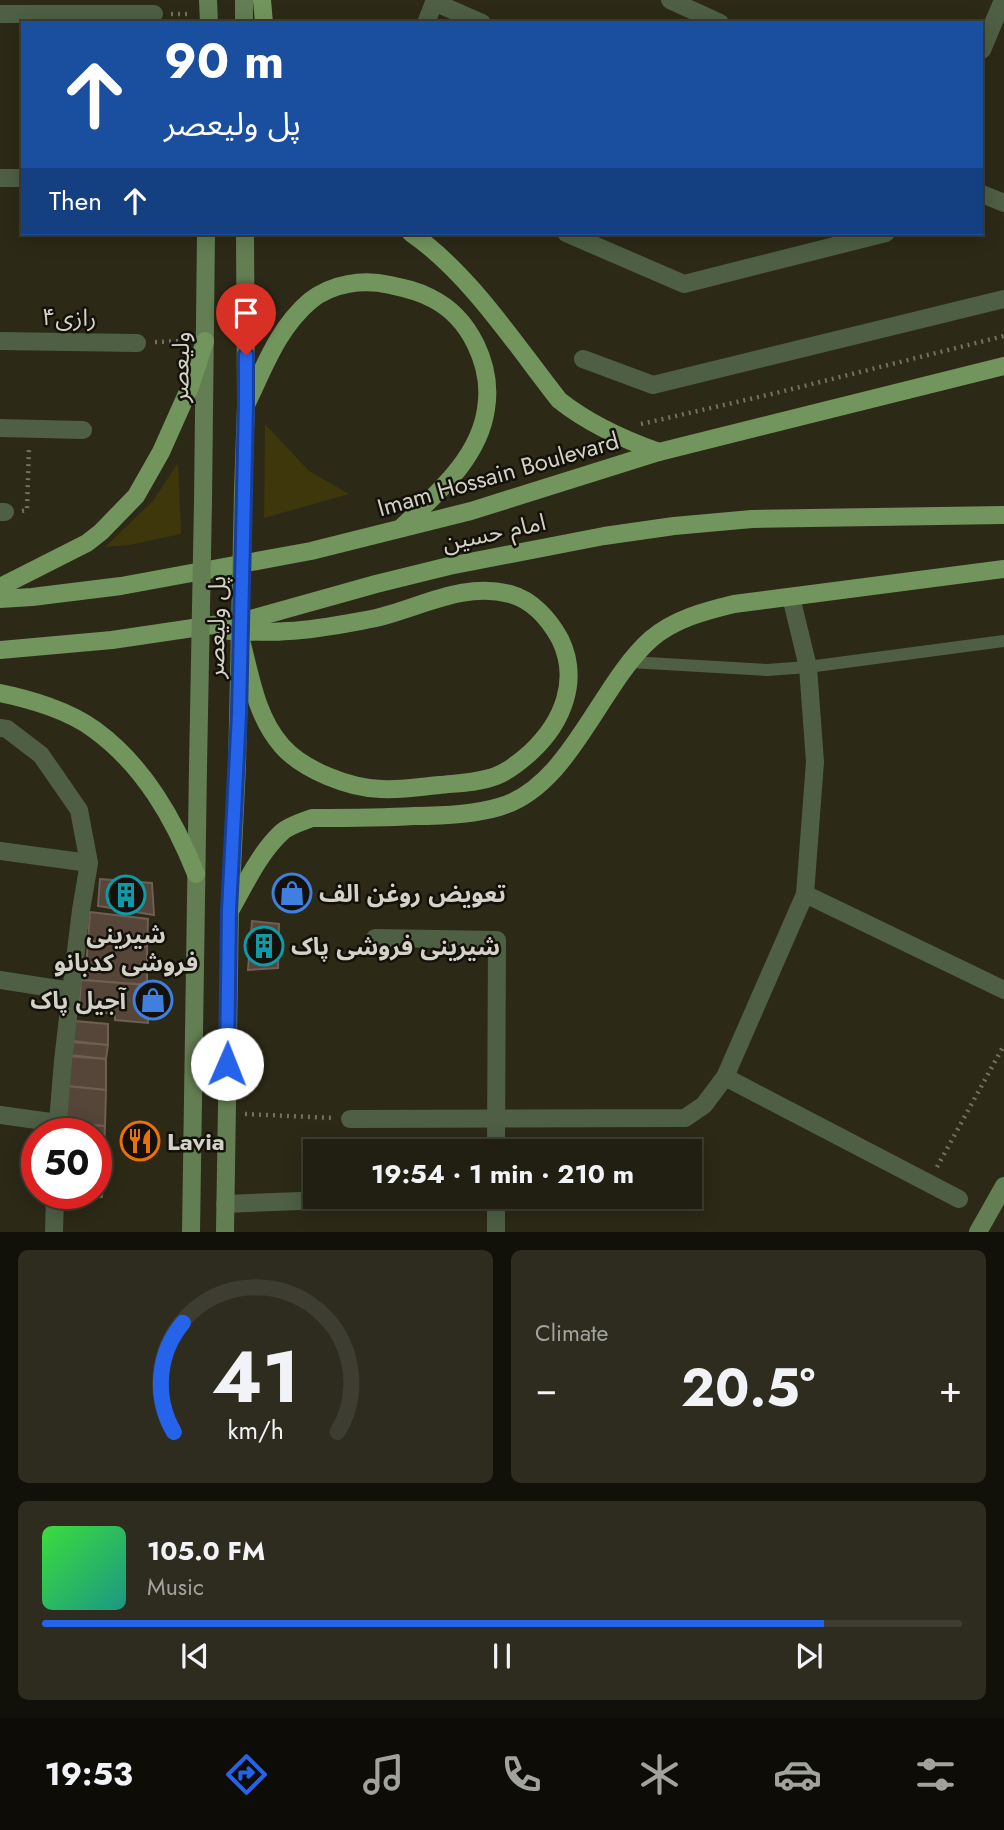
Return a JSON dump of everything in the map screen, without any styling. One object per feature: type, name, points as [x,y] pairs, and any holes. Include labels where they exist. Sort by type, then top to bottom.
[{"type":"main road","points":[[244,0],[244,21]]},
{"type":"main road","points":[[262,0],[264,21]]},
{"type":"main road","name":"ولیعصر","points":[[203,501],[206,235]]},
{"type":"main road","points":[[245,235],[246,405]]},
{"type":"main road","points":[[414,235],[453,267],[559,400],[606,431],[659,452]]},
{"type":"main road","points":[[246,405],[278,339],[297,314],[312,300],[333,289],[363,281],[384,283],[411,289],[433,298],[453,313],[469,331],[479,352],[486,377],[487,409],[476,442],[467,455],[448,481],[401,529]]},
{"type":"main road","points":[[0,587],[87,543],[136,496],[161,452],[190,387],[205,341]]},
{"type":"main road","name":"Imam Hossain Boulevard","points":[[0,599],[134,584],[311,551],[471,511],[659,452],[1004,366]]},
{"type":"main road","name":"پل ولیعصر","points":[[225,1231],[229,911],[237,766],[246,405]]},
{"type":"main road","name":"پل ولیعصر","points":[[191,1231],[203,501]]},
{"type":"main road","name":"امام حسین","points":[[0,650],[112,640],[247,620],[449,566],[592,538],[674,526],[752,519],[1004,515]]},
{"type":"main road","points":[[229,911],[263,855],[283,832],[296,824],[312,818],[448,815],[499,807],[536,787],[573,745],[630,662],[652,638],[675,623],[705,611],[734,604],[1004,569]]},
{"type":"main road","points":[[180,630],[285,632],[374,618],[458,594],[510,594],[528,602],[547,618],[566,653],[569,687],[563,708],[539,744],[520,762],[498,775],[475,782],[378,789],[316,772],[297,761],[281,746],[265,724],[240,636]]},
{"type":"main road","points":[[0,692],[60,711],[93,728],[115,746],[144,777],[159,798],[196,874]]},
{"type":"main road","points":[[978,1231],[1004,1186]]},
{"type":"street","points":[[670,0],[716,21]]},
{"type":"street","points":[[983,48],[1003,0]]},
{"type":"street","points":[[427,21],[435,1],[478,21]]},
{"type":"street","points":[[0,14],[154,14]]},
{"type":"street","points":[[0,178],[21,178]]},
{"type":"street","points":[[983,194],[1004,203]]},
{"type":"street","points":[[571,235],[684,284],[878,235]]},
{"type":"street","points":[[583,359],[653,385],[1004,299]]},
{"type":"street","name":"رازی۴","points":[[0,341],[137,343]]},
{"type":"street","points":[[0,428],[83,430]]},
{"type":"street","points":[[350,1119],[685,1118],[704,1105],[726,1077],[805,894],[815,762],[808,667],[791,597]]},
{"type":"street","points":[[0,728],[7,729],[41,755],[79,810],[89,863],[71,991],[59,1118]]},
{"type":"street","points":[[0,852],[89,863]]},
{"type":"street","points":[[805,894],[1004,990]]},
{"type":"street","points":[[375,938],[496,940],[496,1139]]},
{"type":"street","points":[[0,980],[71,991]]},
{"type":"street","points":[[726,1077],[959,1199]]},
{"type":"street","points":[[0,1115],[21,1120]]},
{"type":"street","points":[[225,1203],[303,1201]]},
{"type":"street","points":[[54,1231],[55,1209]]},
{"type":"street","points":[[496,1209],[496,1231]]},
{"type":"lane","points":[[630,662],[767,670],[808,667],[1004,640]]},
{"type":"path","points":[[154,14],[209,12]]},
{"type":"path","points":[[606,431],[776,393],[1004,336]]},
{"type":"path","points":[[137,343],[205,341]]},
{"type":"path","points":[[2,512],[27,510],[29,429]]},
{"type":"path","points":[[928,1183],[1004,1045]]},
{"type":"path","points":[[226,1113],[350,1119]]},
{"type":"shaded area","points":[[265,424],[309,471],[349,494],[264,518]]},
{"type":"shaded area","points":[[178,463],[181,534],[105,547],[153,501]]},
{"type":"building","name":"شیرینی فروشی کدبانو","points":[[100,879],[152,883],[154,915],[98,906]]},
{"type":"building","points":[[90,912],[148,919],[147,947],[88,941]]},
{"type":"building","name":"شیرینی فروشی پاک","points":[[252,921],[279,924],[278,968],[248,970]]},
{"type":"building","points":[[88,941],[147,947],[147,985],[85,980]]},
{"type":"building","points":[[81,980],[147,985],[148,1023],[115,1020],[115,1014],[79,1010]]},
{"type":"building","points":[[75,1021],[108,1024],[108,1045],[73,1041]]},
{"type":"building","points":[[70,1042],[108,1045],[106,1059],[70,1055]]},
{"type":"building","points":[[67,1056],[106,1059],[106,1090],[66,1086]]},
{"type":"building","points":[[66,1086],[106,1090],[105,1118],[66,1118]]},
{"type":"place","name":"تعویض روغن الف","points":[[292,893]]},
{"type":"place","name":"شیرینی فروشی کدبانو","points":[[126,895]]},
{"type":"place","name":"شیرینی فروشی پاک","points":[[264,946]]},
{"type":"place","name":"آجیل پاک","points":[[153,1000]]},
{"type":"place","name":"Lavia","points":[[140,1141]]},
{"type":"route","points":[[227,1064],[229,911],[239,714],[246,355]]}]
